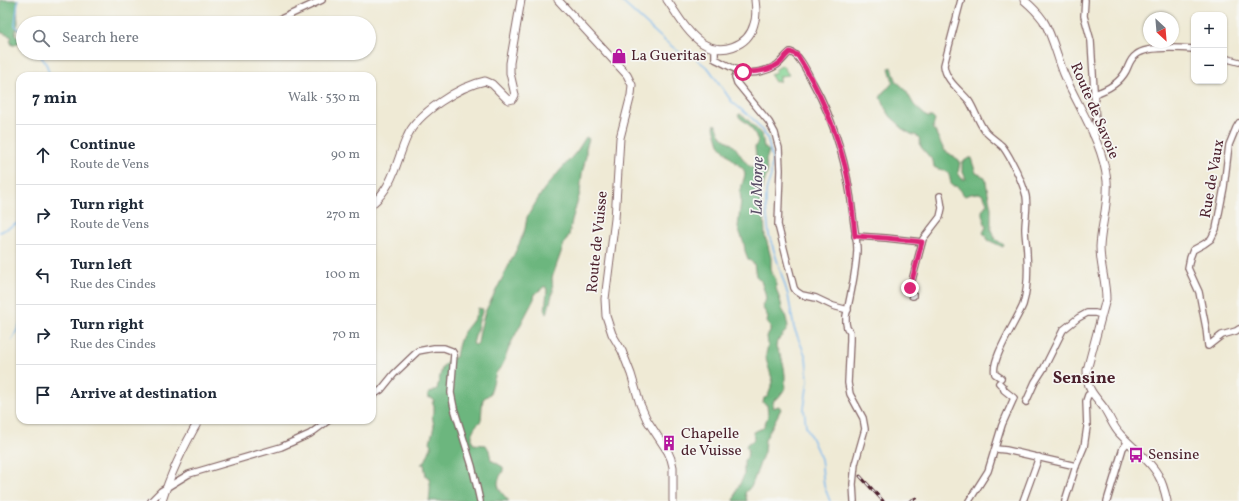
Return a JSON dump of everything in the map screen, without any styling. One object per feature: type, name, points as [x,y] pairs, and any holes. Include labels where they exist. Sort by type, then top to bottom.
[{"type":"street","points":[[287,16],[322,0]]},
{"type":"street","points":[[376,200],[389,184],[408,134],[438,102],[457,92],[484,81],[492,84],[507,99],[513,99],[515,95],[510,73],[510,63],[521,0]]},
{"type":"street","name":"Route de Vuisse","points":[[558,0],[627,75],[632,85],[631,95],[620,138],[615,219],[605,299],[606,316],[612,334],[622,351],[647,420],[671,459],[673,467],[674,501]]},
{"type":"street","points":[[667,0],[683,23],[697,39],[708,46],[715,48],[732,48],[750,34],[756,17],[755,0]]},
{"type":"street","points":[[961,0],[944,64],[945,71],[951,82],[969,102],[985,131],[1002,146],[1007,154],[1024,188],[1028,210],[1025,230],[1027,285],[1023,304],[1004,341],[994,371],[1004,390],[1014,398],[1002,425],[996,449],[986,477],[969,501]]},
{"type":"street","name":"Route de Savoie","points":[[1024,0],[1039,16],[1047,29],[1064,74],[1093,134],[1103,161],[1107,182],[1107,199],[1100,248],[1106,299],[1087,370],[1089,389],[1104,408],[1115,427],[1158,473],[1167,501]]},
{"type":"street","points":[[1085,0],[1084,16],[1091,41],[1096,130],[1093,134]]},
{"type":"street","points":[[715,48],[715,59],[743,72],[768,69],[775,66],[790,52],[793,53],[801,62],[824,103],[836,135],[851,195],[857,248],[856,265],[846,323],[850,332],[848,383],[850,394],[863,418],[866,429],[854,468],[854,501]]},
{"type":"street","points":[[1094,94],[1118,81],[1126,71],[1132,58],[1139,53],[1164,48],[1191,50]]},
{"type":"street","points":[[1227,59],[1239,62]]},
{"type":"street","points":[[738,70],[736,77],[737,83],[769,122],[777,140],[780,170],[778,225],[794,288],[802,295],[816,298],[832,306],[848,310]]},
{"type":"street","name":"Rue de Vaux","points":[[1239,123],[1229,145],[1224,187],[1216,229],[1211,239],[1193,250],[1188,268],[1199,292],[1208,346],[1222,335],[1239,329]]},
{"type":"street","points":[[911,292],[910,288],[923,239],[940,217],[942,208],[940,196]]},
{"type":"street","points":[[855,236],[922,242]]},
{"type":"street","points":[[1026,402],[1035,382],[1064,330],[1078,318],[1087,313],[1102,315]]},
{"type":"street","points":[[376,393],[381,390],[394,374],[418,351],[444,348],[452,351],[454,354],[451,393],[454,408],[472,466],[480,501]]},
{"type":"street","points":[[1065,501],[1076,466],[1084,447],[1087,427],[1086,401],[1088,395],[1092,394]]},
{"type":"street","points":[[162,501],[179,457],[197,424]]},
{"type":"street","points":[[152,501],[166,488],[189,474],[281,447],[310,434],[324,424]]},
{"type":"street","points":[[1107,501],[1123,448],[1128,442]]},
{"type":"street","points":[[996,449],[1076,466]]},
{"type":"street","points":[[1023,501],[1039,457]]},
{"type":"green space","points":[[0,0],[18,0],[15,34],[16,44],[12,45],[10,40],[12,37],[0,32]]},
{"type":"green space","points":[[782,65],[789,75],[780,76],[780,81],[775,82],[770,74],[776,72],[775,70]]},
{"type":"green space","points":[[891,67],[897,82],[905,89],[914,105],[927,117],[932,117],[935,120],[933,127],[944,150],[960,162],[958,173],[962,179],[966,179],[962,170],[962,162],[969,158],[971,158],[976,173],[985,177],[991,208],[991,230],[995,239],[1004,245],[1003,247],[988,240],[983,233],[986,227],[982,211],[987,203],[983,195],[979,193],[965,196],[959,188],[952,186],[947,172],[934,167],[933,161],[921,147],[919,138],[901,128],[885,108],[883,101],[880,98],[884,91],[893,82],[889,68]]},
{"type":"green space","points":[[740,114],[745,117],[762,135],[764,147],[769,151],[766,160],[767,174],[761,192],[760,201],[764,214],[765,237],[771,258],[772,274],[776,279],[776,288],[788,326],[786,331],[777,341],[776,347],[781,356],[784,367],[785,389],[778,398],[774,400],[772,408],[779,406],[781,409],[765,440],[764,452],[752,485],[745,493],[747,501],[734,501],[737,489],[744,475],[744,460],[747,458],[748,450],[746,446],[748,443],[753,441],[753,432],[763,428],[768,416],[767,405],[763,403],[764,398],[767,397],[773,382],[766,359],[768,345],[767,336],[770,332],[770,326],[767,322],[768,317],[762,305],[766,300],[765,293],[761,281],[756,276],[754,264],[748,259],[738,227],[741,200],[740,192],[745,175],[744,170],[719,144],[714,127],[715,124],[724,139],[737,149],[747,164],[754,169],[759,170],[755,150],[758,142],[749,125],[739,117],[738,115]]},
{"type":"green space","points":[[586,137],[589,139],[586,148],[580,193],[569,235],[564,244],[552,278],[553,291],[547,314],[545,312],[547,290],[545,286],[535,294],[534,299],[510,345],[503,364],[496,373],[490,394],[483,399],[481,421],[474,428],[472,434],[473,444],[486,445],[489,450],[491,460],[503,467],[498,485],[509,501],[429,501],[430,481],[426,476],[424,464],[421,464],[425,462],[432,445],[430,442],[434,426],[432,415],[434,413],[434,405],[432,402],[434,402],[433,399],[428,397],[428,394],[437,389],[442,368],[449,359],[449,353],[453,358],[456,357],[462,335],[474,319],[478,308],[483,309],[473,344],[476,345],[478,343],[485,312],[520,242],[525,229],[527,217],[544,189],[577,151]]},
{"type":"waterway","points":[[16,16],[18,0]]},
{"type":"waterway","name":"La Morge","points":[[620,0],[665,41],[683,55],[695,58],[709,69],[732,102],[753,119],[767,137],[772,157],[771,175],[766,191],[769,235],[788,295],[794,328],[806,357],[808,381],[804,409],[806,426],[821,459],[824,486],[830,501]]},
{"type":"waterway","points":[[16,17],[16,26]]},
{"type":"waterway","points":[[43,60],[49,72]]},
{"type":"waterway","points":[[0,232],[16,224]]},
{"type":"waterway","points":[[12,340],[16,332]]},
{"type":"railway","points":[[860,476],[883,501]]},
{"type":"railway","points":[[910,501],[916,498]]},
{"type":"place","name":"La Gueritas","points":[[619,56]]},
{"type":"place","name":"Chapelle de Vuisse","points":[[669,443]]},
{"type":"place","name":"Sensine","points":[[1136,455]]},
{"type":"district","name":"Sensine","points":[[1084,378]]},
{"type":"route","points":[[743,72],[768,69],[775,66],[790,52],[798,56],[824,103],[832,122],[845,167],[851,195],[855,236],[922,242],[910,288]]}]
